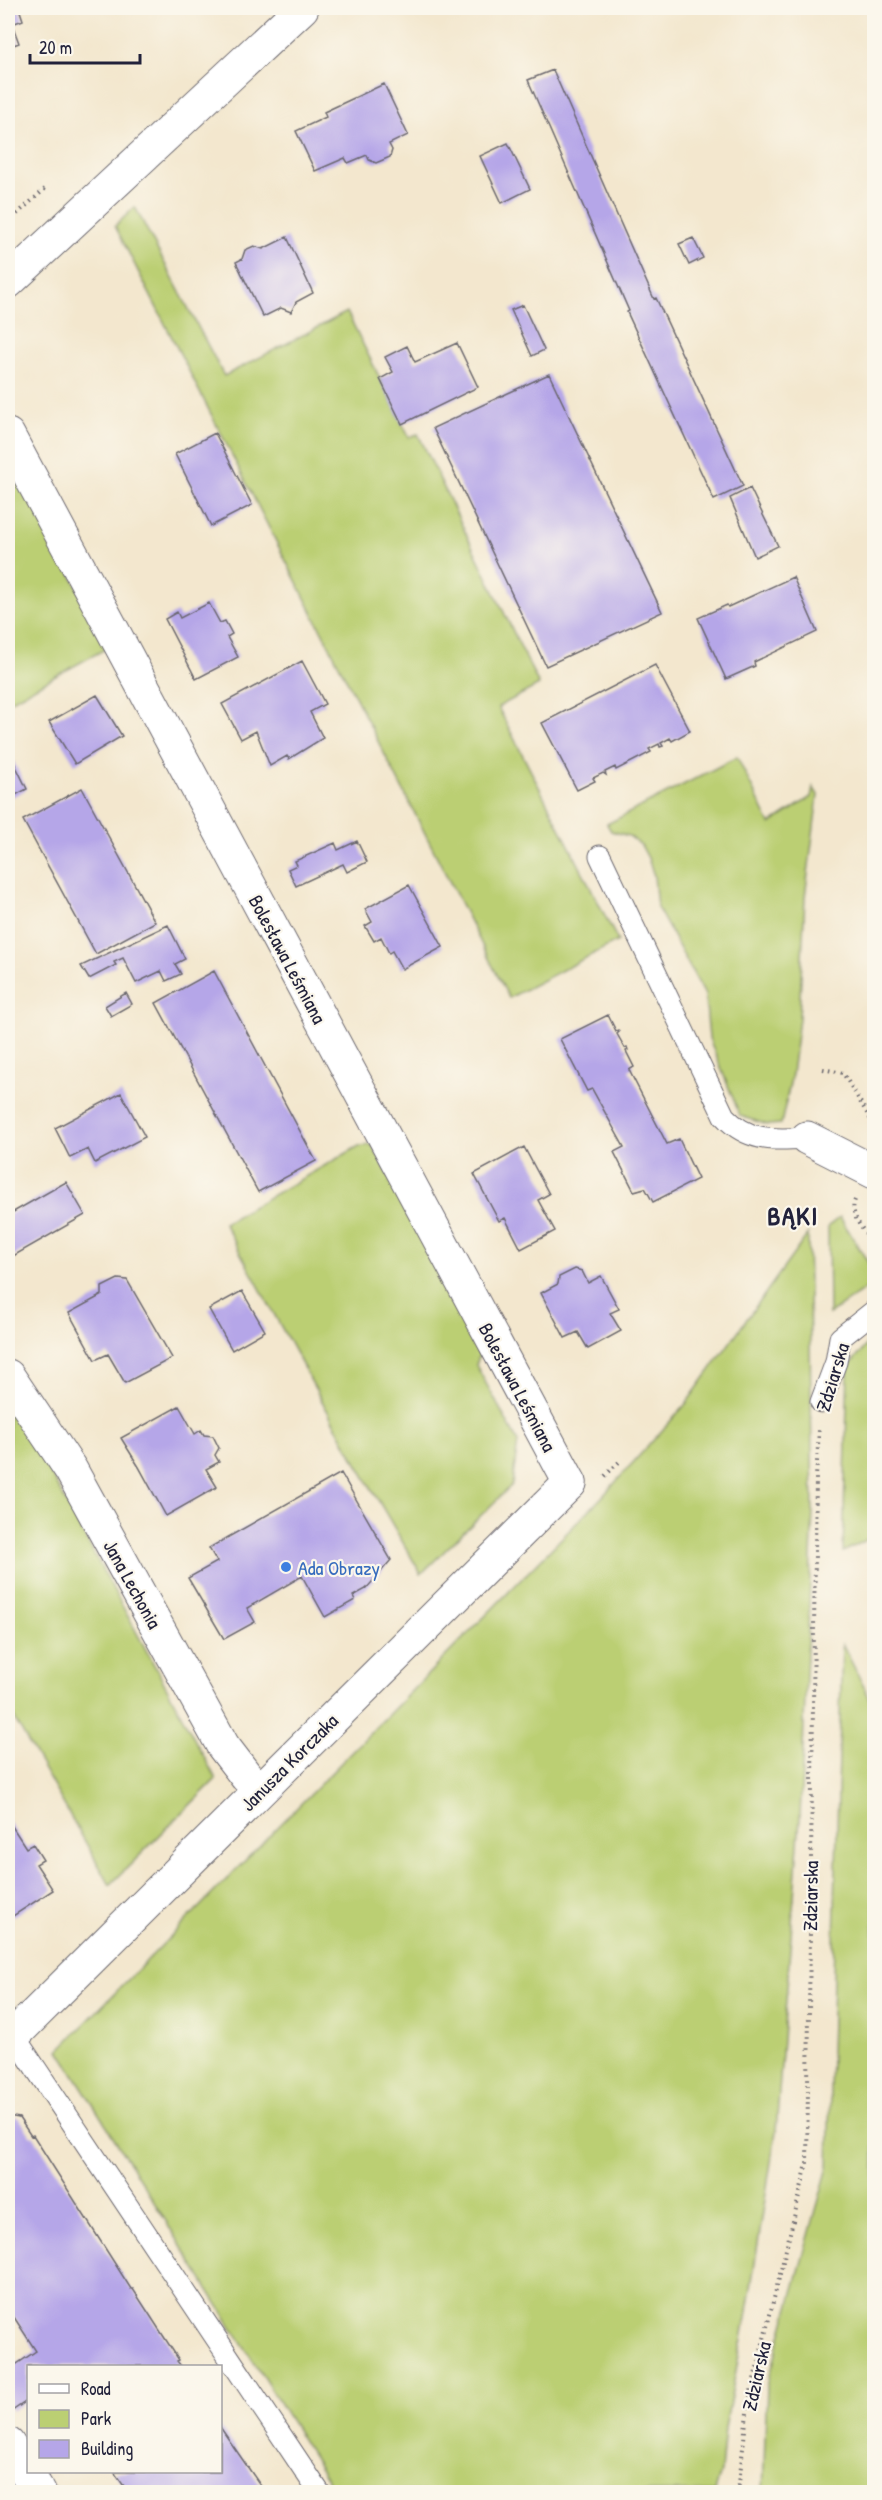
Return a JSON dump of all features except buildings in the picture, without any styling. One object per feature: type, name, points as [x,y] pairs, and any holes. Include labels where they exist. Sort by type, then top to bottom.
[{"type":"street","points":[[10,274],[302,8]]},
{"type":"street","name":"Bolesława Leśmiana","points":[[8,435],[570,1483]]},
{"type":"street","points":[[807,1138],[874,1172]]},
{"type":"street","name":"Jana Lechonia","points":[[8,1376],[71,1470],[223,1746],[260,1790]]},
{"type":"street","name":"Janusza Korczaka","points":[[9,2034],[260,1790],[570,1483]]},
{"type":"street","points":[[8,2444],[39,2493]]},
{"type":"lane","points":[[600,856],[724,1116],[736,1129],[751,1136],[783,1140],[807,1138]]},
{"type":"lane","name":"Zdziarska","points":[[821,1402],[836,1362],[840,1338],[874,1311]]},
{"type":"lane","points":[[9,2034],[319,2493]]},
{"type":"path","points":[[8,222],[45,189]]},
{"type":"path","points":[[823,1069],[843,1073],[874,1125]]},
{"type":"path","name":"Zdziarska","points":[[738,2493],[748,2404],[807,2164],[816,1500],[821,1402]]},
{"type":"green space","points":[[135,207],[224,376],[347,312],[409,437],[418,434],[539,685],[498,707],[618,941],[509,998],[115,226]]},
{"type":"green space","points":[[8,454],[109,647],[8,702]]},
{"type":"green space","points":[[737,757],[770,824],[811,797],[813,787],[818,795],[805,897],[799,1018],[792,1074],[781,1124],[768,1125],[740,1116],[709,1038],[705,995],[657,907],[654,876],[648,858],[641,845],[629,836],[611,831],[607,824]]},
{"type":"green space","points":[[372,1145],[483,1346],[476,1365],[518,1442],[512,1485],[421,1574],[344,1441],[224,1223],[359,1146]]},
{"type":"green space","points":[[840,1217],[874,1272],[874,1283],[829,1314],[828,1226]]},
{"type":"green space","points":[[808,1234],[813,1510],[800,1818],[776,2131],[746,2318],[725,2428],[721,2471],[715,2492],[335,2492],[59,2050],[602,1497],[685,1405]]},
{"type":"green space","points":[[874,1338],[874,1536],[843,1552],[848,1367]]},
{"type":"green space","points":[[8,1395],[216,1779],[110,1885],[8,1707]]},
{"type":"green space","points":[[842,1643],[874,1707],[874,2492],[763,2492],[767,2386],[828,2167]]},
{"type":"place","name":"Ada Obrazy","points":[[286,1567]]},
{"type":"district","name":"BĄKI","points":[[793,1215]]}]
